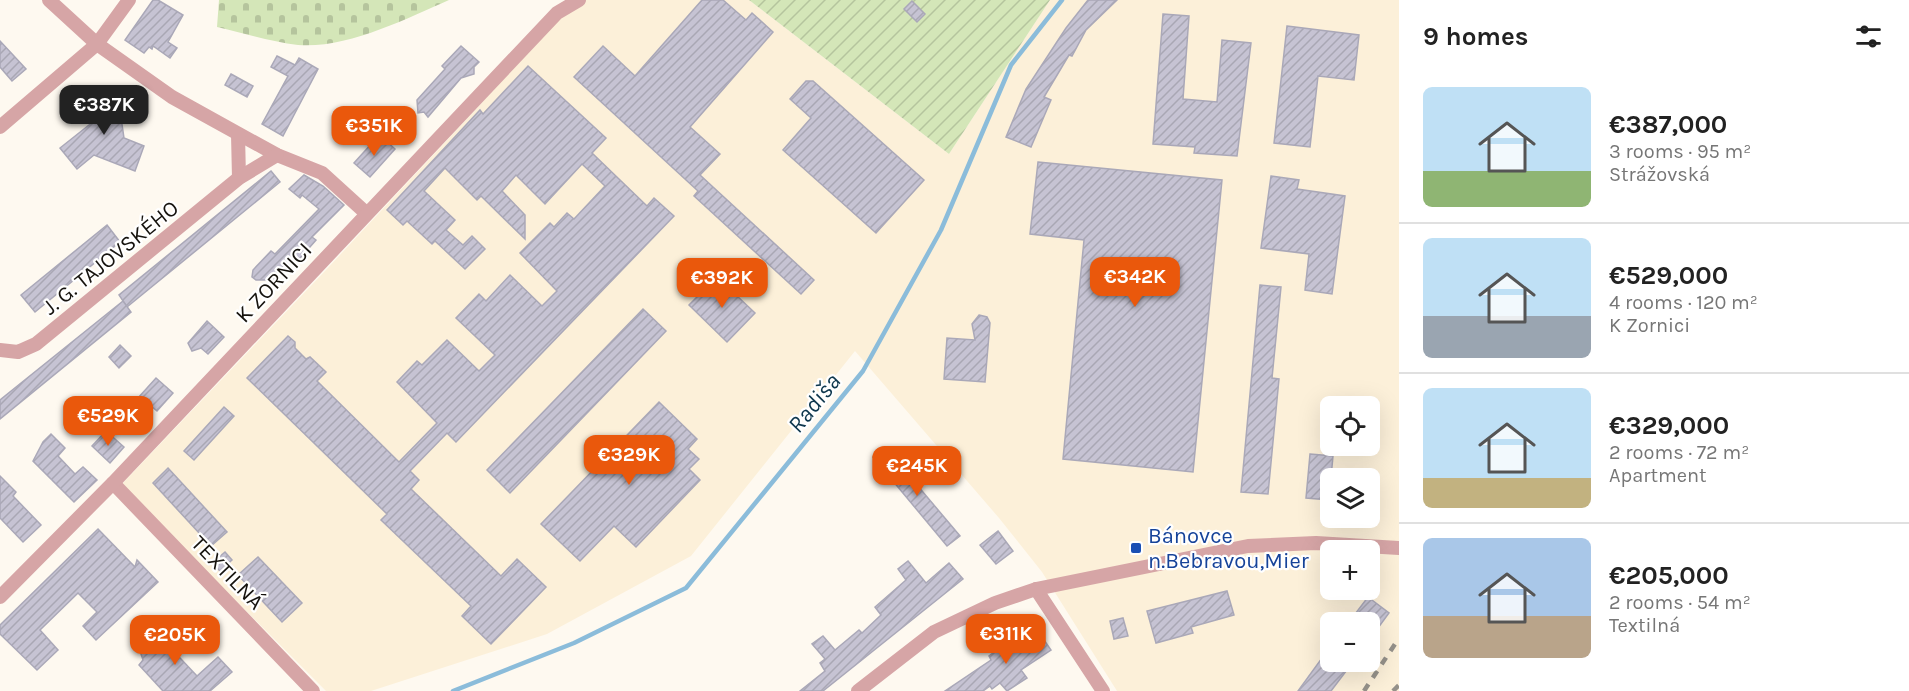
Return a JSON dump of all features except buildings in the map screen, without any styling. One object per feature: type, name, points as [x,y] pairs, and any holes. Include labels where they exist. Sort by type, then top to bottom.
[{"type":"street","points":[[49,0],[97,44],[172,97],[277,155],[322,173],[366,213]]},
{"type":"street","points":[[0,127],[97,44],[129,0]]},
{"type":"street","name":"K ZORNICI","points":[[0,597],[113,483],[556,13],[579,0]]},
{"type":"street","points":[[238,134],[239,178]]},
{"type":"street","name":"J. G. TAJOVSKÉHO","points":[[0,350],[18,352],[36,344],[239,178],[277,155]]},
{"type":"street","name":"TEXTILNÁ","points":[[113,483],[313,691]]},
{"type":"street","points":[[858,691],[934,632],[995,603],[1036,589],[1248,546],[1325,543],[1399,548]]},
{"type":"street","points":[[1036,589],[1103,691]]},
{"type":"shaded area","points":[[586,0],[749,0],[949,154],[1050,0],[1399,0],[1399,691],[1117,691],[1042,572],[999,518],[855,351],[691,556],[547,634],[371,691],[326,691],[121,485],[325,271],[572,6]]},
{"type":"green space","points":[[219,0],[449,0],[356,38],[317,45],[298,45],[267,40],[217,27]]},
{"type":"green space","points":[[749,0],[1050,0],[949,154]]},
{"type":"waterway","name":"Radiša","points":[[453,691],[574,643],[686,588],[863,371],[941,230],[1011,65],[1062,0]]},
{"type":"railway","points":[[1364,691],[1399,638]]},
{"type":"railway","points":[[1393,691],[1399,685]]},
{"type":"place","name":"Bánovce n.Bebravou,Mier","points":[[1136,548]]}]
